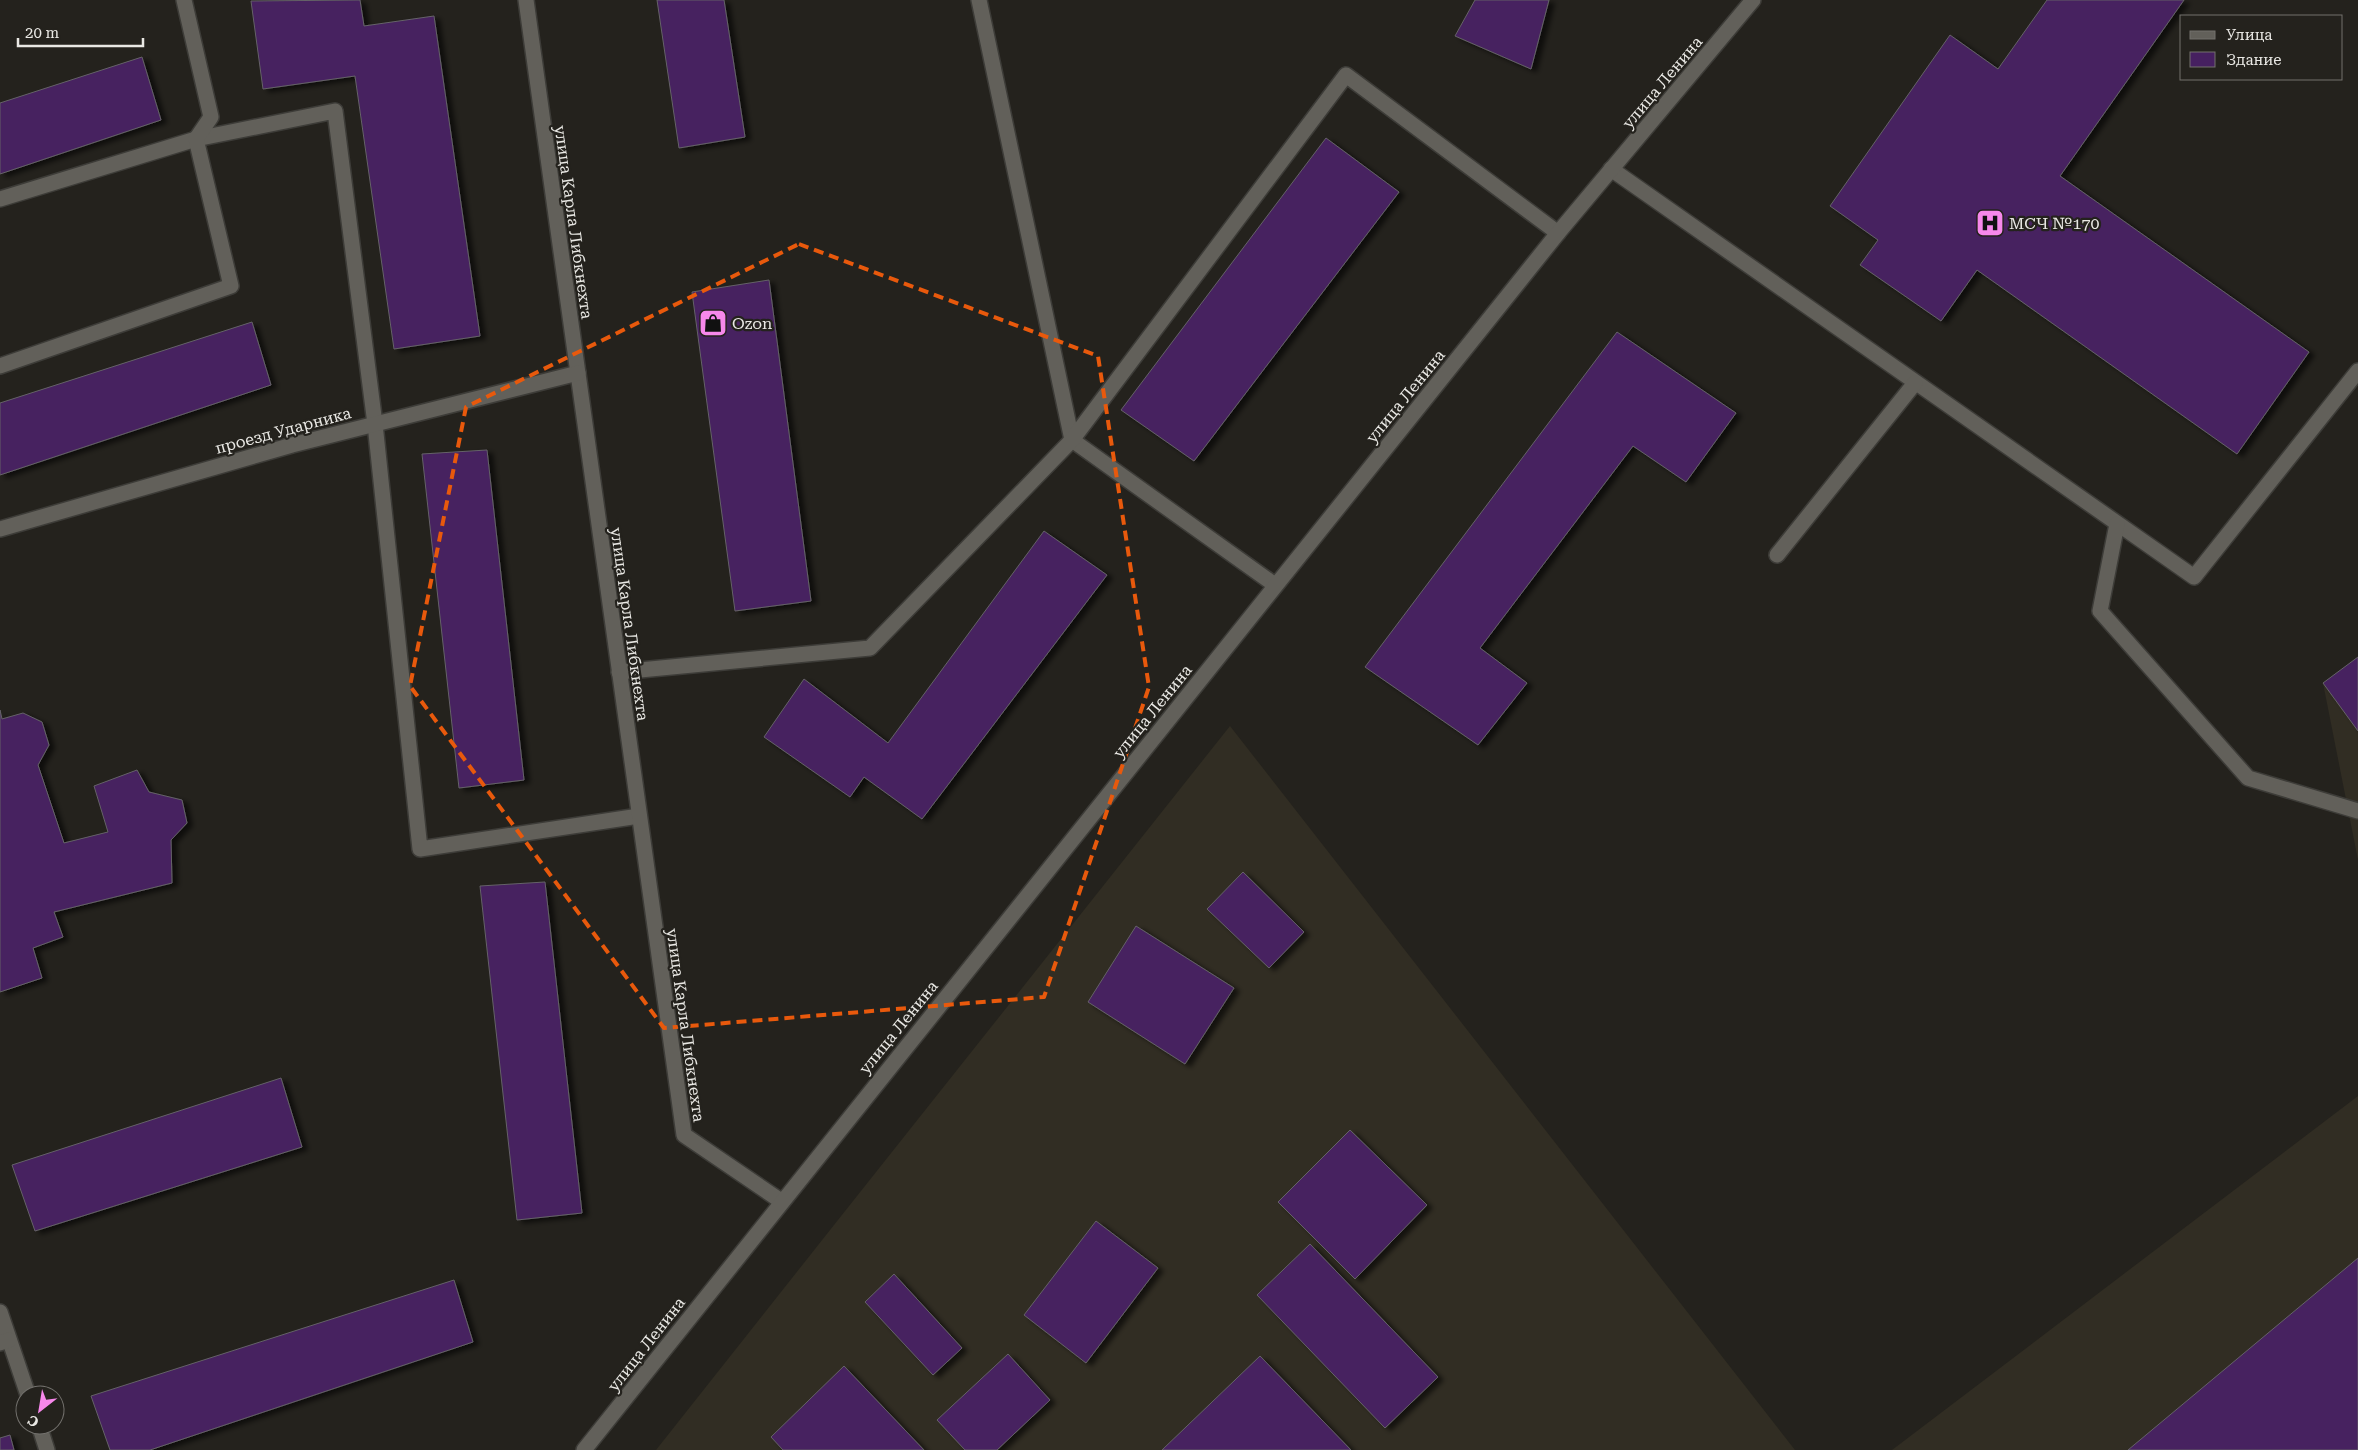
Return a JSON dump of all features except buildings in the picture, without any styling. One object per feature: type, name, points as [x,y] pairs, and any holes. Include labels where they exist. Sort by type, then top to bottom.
[{"type":"street","points":[[0,366],[231,286],[196,139],[211,117],[184,0]]},
{"type":"street","name":"улица Карла Либкнехта","points":[[526,0],[684,1135],[781,1201]]},
{"type":"street","points":[[979,0],[1072,440],[1275,586]]},
{"type":"street","name":"улица Ленина","points":[[584,1450],[781,1201],[1558,233],[1753,0]]},
{"type":"street","points":[[619,672],[870,648],[1072,440],[1346,75],[1558,233]]},
{"type":"street","points":[[0,199],[196,139],[335,111],[375,424],[420,849],[640,816]]},
{"type":"street","points":[[1611,170],[2194,577],[2358,371]]},
{"type":"street","name":"проезд Ударника","points":[[0,529],[292,445],[578,373]]},
{"type":"street","points":[[1777,555],[1915,383]]},
{"type":"street","points":[[2117,524],[2100,611],[2248,778],[2358,811]]},
{"type":"street","points":[[0,1312],[5,1342],[24,1385]]},
{"type":"street","points":[[42,1435],[47,1450]]},
{"type":"highlighted area","points":[[799,244],[1098,356],[1149,687],[1044,997],[664,1028],[410,686],[466,407]]},
{"type":"shaded area","points":[[2358,657],[2358,860],[2323,683]]},
{"type":"shaded area","points":[[1230,726],[1795,1450],[656,1450],[834,1225]]},
{"type":"shaded area","points":[[2358,1096],[2358,1450],[1892,1450]]},
{"type":"place","name":"МСЧ №170","points":[[1990,223]]},
{"type":"place","name":"Ozon","points":[[713,323]]}]
